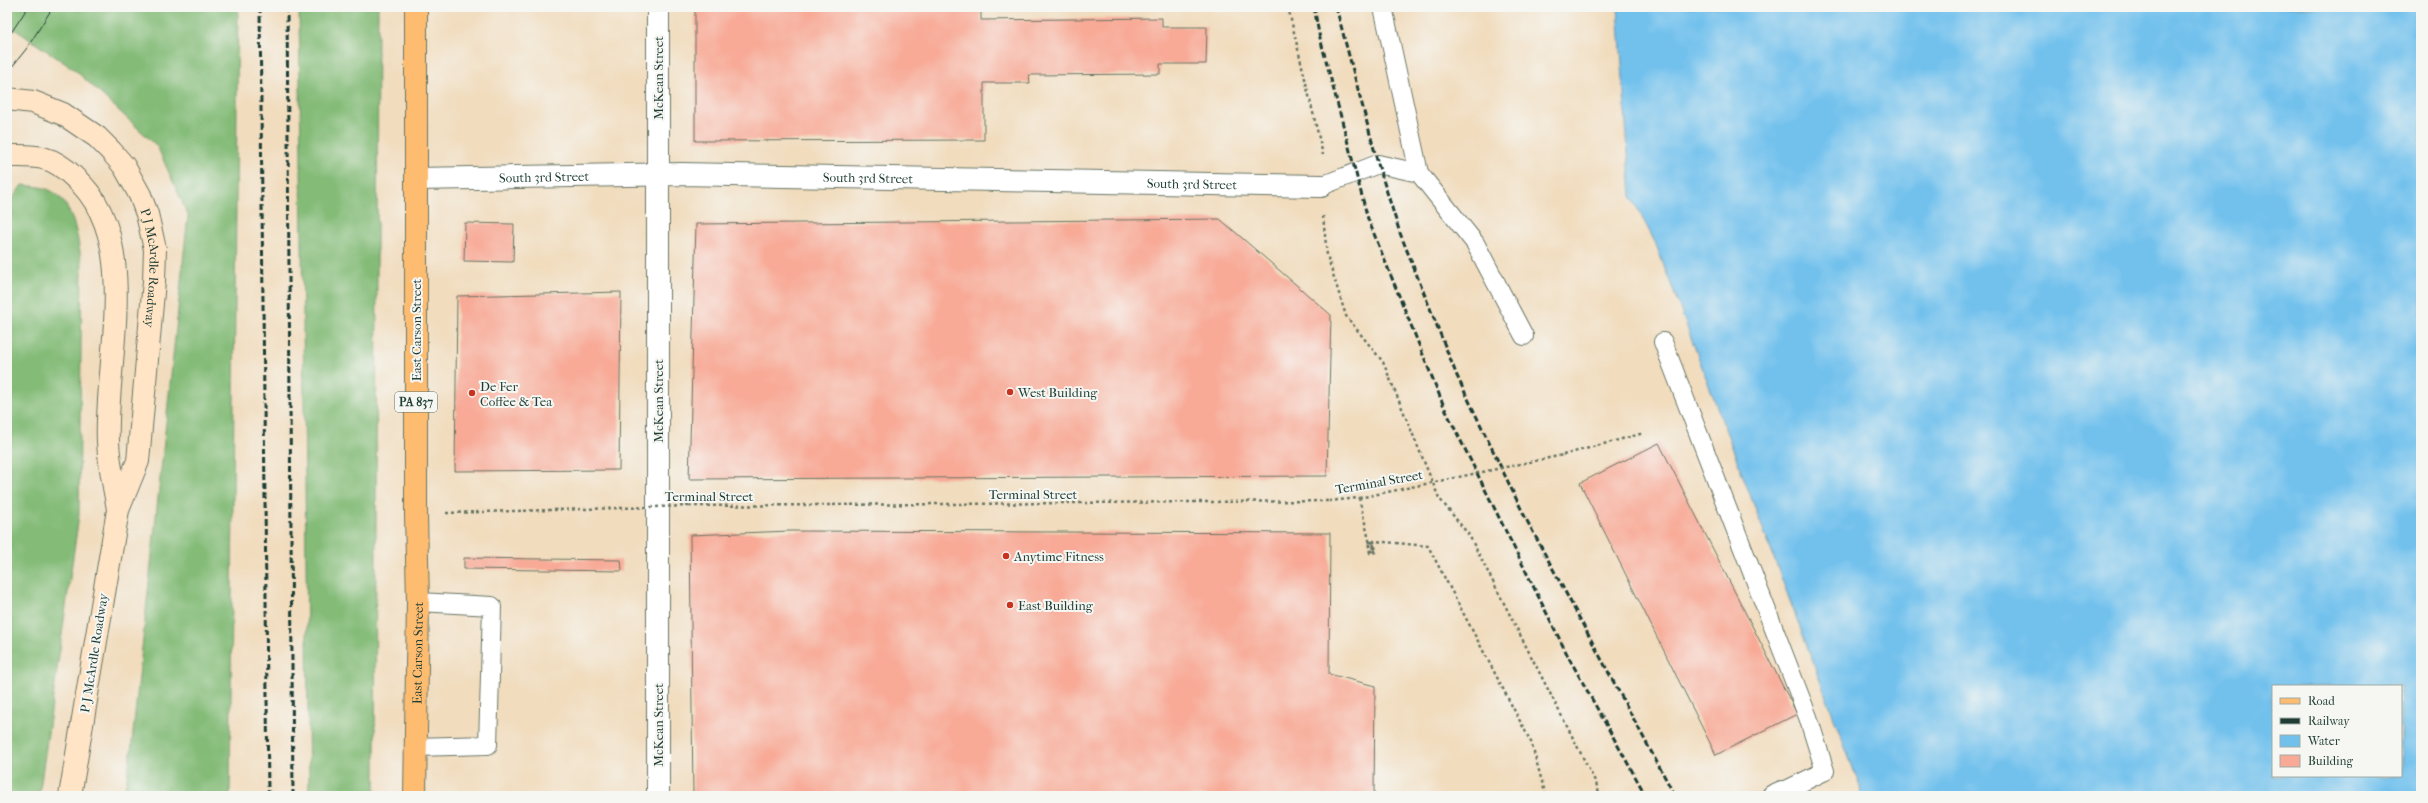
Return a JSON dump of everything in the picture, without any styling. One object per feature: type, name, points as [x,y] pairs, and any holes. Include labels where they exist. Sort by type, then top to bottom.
[{"type":"main road","name":"East Carson Street","points":[[415,796],[418,602],[416,515],[416,7]]},
{"type":"main road","name":"P J McArdle Roadway","points":[[7,100],[33,102],[63,114],[97,137],[124,166],[132,178],[148,214],[155,262],[146,382],[138,460],[118,510],[70,796]]},
{"type":"main road","name":"P J McArdle Roadway","points":[[7,156],[32,156],[45,158],[57,164],[84,187],[105,220],[112,248],[115,291],[108,442],[118,510]]},
{"type":"street","name":"McKean Street","points":[[658,7],[658,796]]},
{"type":"street","name":"South 3rd Street","points":[[416,179],[658,176],[690,174],[1321,186]]},
{"type":"lane","points":[[1383,7],[1419,173],[1475,243],[1524,336]]},
{"type":"lane","points":[[1321,186],[1378,164],[1419,173]]},
{"type":"lane","points":[[1664,342],[1808,717],[1825,771],[1778,794]]},
{"type":"lane","points":[[415,747],[488,745],[492,606],[418,602]]},
{"type":"path","points":[[1346,316],[1383,362],[1439,498],[1469,535],[1596,783],[1600,796]]},
{"type":"path","name":"Terminal Street","points":[[416,515],[689,506],[1329,501],[1359,498],[1563,455],[1644,433]]},
{"type":"path","points":[[1359,498],[1370,544],[1371,551],[1374,550],[1373,542],[1369,543],[1370,552],[1375,551],[1373,542],[1368,542],[1370,553],[1376,552],[1374,541],[1428,546],[1531,742],[1546,796]]},
{"type":"green space","points":[[7,7],[238,7],[230,796],[124,796],[131,752],[188,215],[157,146],[75,70],[7,24]]},
{"type":"green space","points":[[299,7],[378,7],[375,796],[309,796]]},
{"type":"green space","points":[[22,185],[44,188],[54,193],[62,200],[73,220],[82,265],[79,515],[39,796],[7,796],[7,206]]},
{"type":"water","points":[[1618,7],[2421,7],[2421,796],[1861,796],[1860,787],[1655,242],[1631,196]]},
{"type":"building","points":[[981,7],[981,20],[1162,18],[1162,27],[1207,27],[1206,64],[1160,64],[1160,74],[1029,75],[1030,83],[984,83],[984,140],[695,141],[695,8]]},
{"type":"building","name":"West Building","points":[[1220,219],[1331,315],[1327,476],[689,479],[696,224]]},
{"type":"building","points":[[465,223],[514,224],[513,262],[464,261]]},
{"type":"building","points":[[621,292],[619,470],[455,471],[457,296]]},
{"type":"building","points":[[1659,443],[1797,714],[1716,755],[1580,483]]},
{"type":"building","name":"East Building","points":[[790,531],[1330,533],[1329,674],[1375,686],[1374,796],[693,796],[690,535]]},
{"type":"building","points":[[464,558],[621,560],[622,571],[464,569]]},
{"type":"tram line","points":[[7,39],[28,7]]},
{"type":"tram line","points":[[7,73],[27,48],[53,7]]},
{"type":"railway","points":[[260,7],[268,796]]},
{"type":"railway","points":[[287,7],[293,796]]},
{"type":"railway","points":[[1314,7],[1319,34],[1368,219],[1445,409],[1569,658],[1646,796]]},
{"type":"railway","points":[[1336,7],[1378,164],[1400,233],[1457,376],[1525,517],[1675,796]]},
{"type":"place","name":"West Building","points":[[1010,392]]},
{"type":"place","name":"De Fer Coffee & Tea","points":[[472,393]]},
{"type":"place","name":"Anytime Fitness","points":[[1006,556]]},
{"type":"place","name":"East Building","points":[[1010,605]]}]
